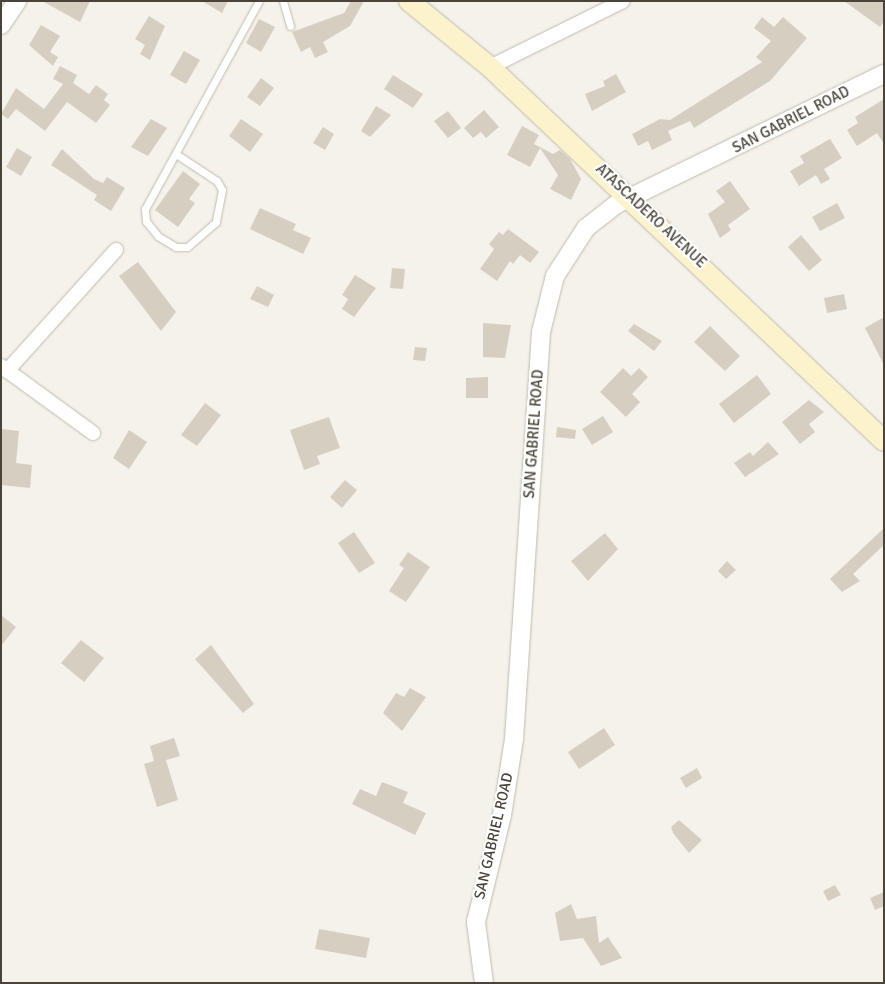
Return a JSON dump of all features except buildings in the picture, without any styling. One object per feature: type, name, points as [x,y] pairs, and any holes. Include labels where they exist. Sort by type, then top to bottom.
[{"type":"main road","name":"ATASCADERO AVENUE","points":[[409,1],[490,67],[633,200],[884,441]]},
{"type":"street","points":[[1,24],[17,1]]},
{"type":"street","points":[[490,67],[623,1]]},
{"type":"street","name":"SAN GABRIEL ROAD","points":[[484,983],[476,922],[514,739],[543,317],[555,276],[577,239],[597,218],[884,74]]},
{"type":"street","points":[[93,433],[4,368],[116,250]]},
{"type":"lane","points":[[176,154],[217,181],[222,190],[216,222],[187,247],[168,244],[146,221],[145,209],[259,1]]},
{"type":"lane","points":[[283,1],[290,26]]}]
